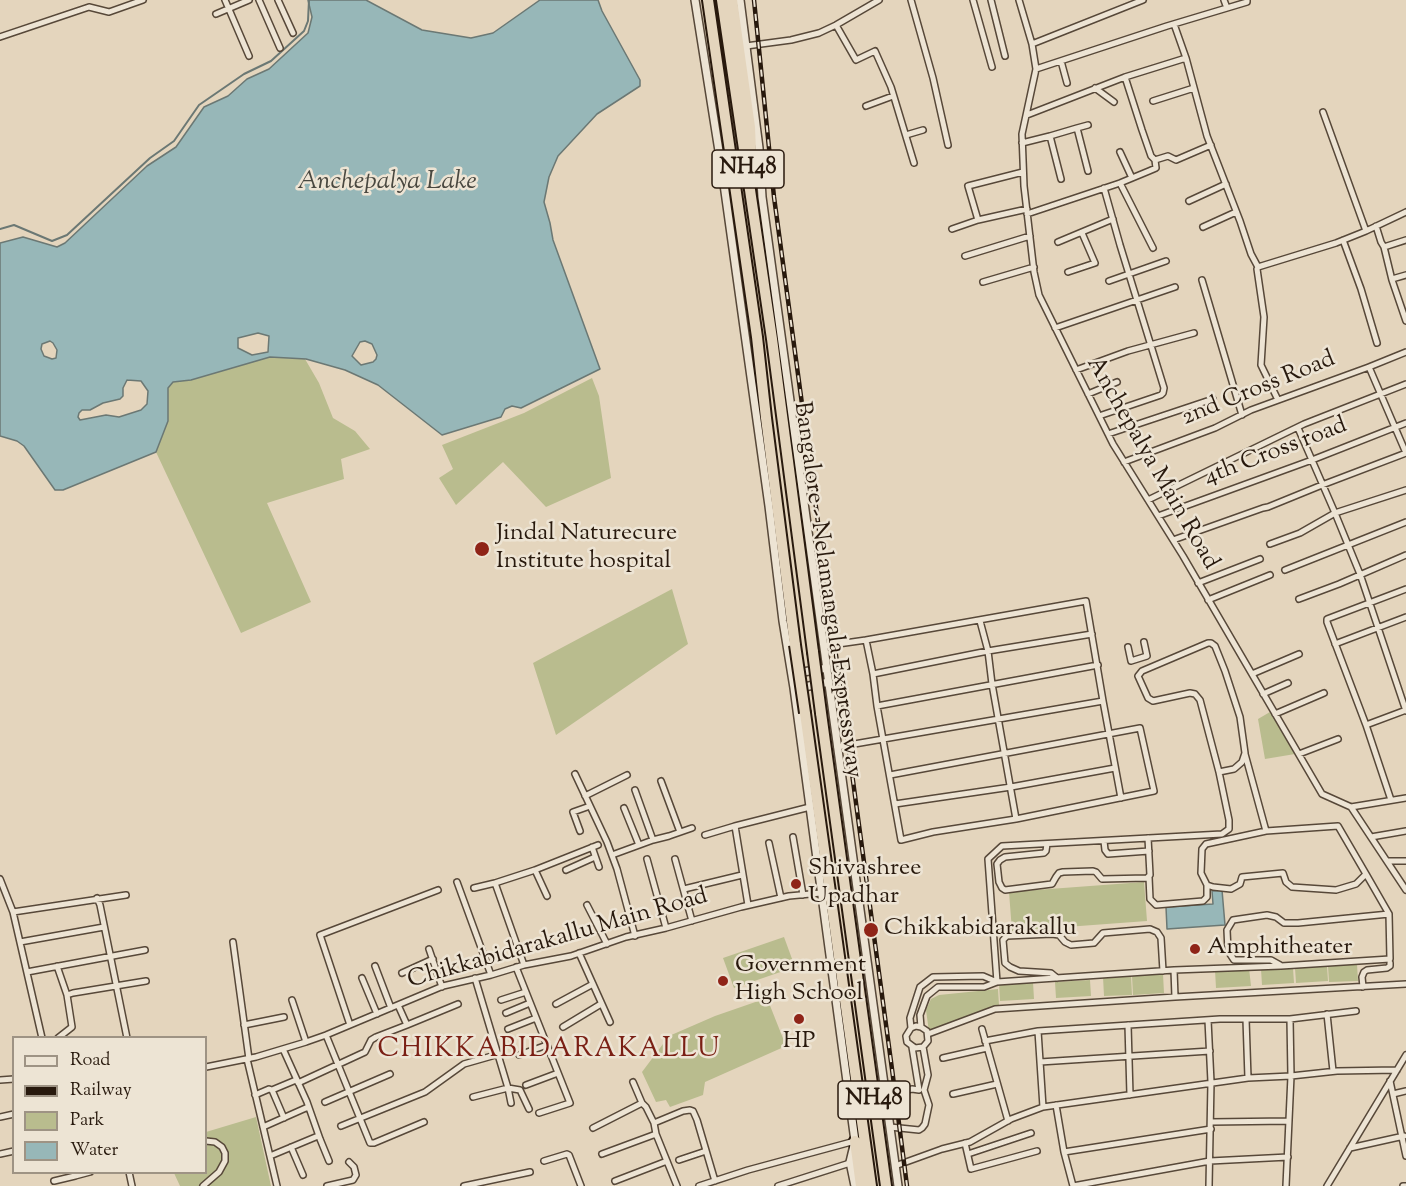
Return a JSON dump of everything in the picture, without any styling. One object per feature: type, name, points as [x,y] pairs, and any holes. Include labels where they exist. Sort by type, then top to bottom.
[{"type":"highway","name":"Bangalore - Nelamangala Expressway","points":[[708,0],[757,337],[795,645],[871,1186]]},
{"type":"highway","name":"Bangalore - Nelamangala Expressway","points":[[722,0],[752,194],[886,1186]]},
{"type":"highway","points":[[732,0],[750,127],[752,194]]},
{"type":"highway","points":[[855,1141],[861,1186]]},
{"type":"street","points":[[0,37],[88,7],[109,12],[143,0]]},
{"type":"street","points":[[225,0],[249,56]]},
{"type":"street","points":[[216,14],[249,0]]},
{"type":"street","points":[[259,0],[279,48]]},
{"type":"street","points":[[278,0],[293,33]]},
{"type":"street","points":[[695,0],[723,181],[794,688],[855,1141],[850,1163],[855,1186]]},
{"type":"street","points":[[740,0],[759,148],[762,197],[898,1186]]},
{"type":"street","points":[[911,0],[933,78],[948,145]]},
{"type":"street","points":[[973,0],[992,67]]},
{"type":"street","points":[[991,0],[1005,56]]},
{"type":"street","points":[[1032,44],[1143,0]]},
{"type":"street","points":[[1224,0],[1227,8]]},
{"type":"street","points":[[1036,69],[1247,2],[1247,0]]},
{"type":"street","points":[[746,46],[811,36],[836,25],[875,1]]},
{"type":"street","name":"Anchepalya Main Road","points":[[1021,1],[1036,69],[1022,143],[1027,211],[1039,294],[1108,434],[1322,794],[1351,807]]},
{"type":"street","points":[[1174,24],[1186,58],[1210,145],[1258,267],[1264,317],[1261,365],[1278,400]]},
{"type":"street","points":[[836,25],[856,60],[875,51],[893,96],[914,164]]},
{"type":"street","points":[[1027,115],[1125,77],[1186,58]]},
{"type":"street","points":[[1061,61],[1067,83]]},
{"type":"street","points":[[951,229],[978,220],[1027,211],[1120,183],[1156,168],[1125,77]]},
{"type":"street","points":[[1095,88],[1114,102]]},
{"type":"street","points":[[1153,101],[1194,88]]},
{"type":"street","points":[[866,106],[893,96]]},
{"type":"street","points":[[1323,112],[1366,231]]},
{"type":"street","points":[[1022,143],[1088,125]]},
{"type":"street","points":[[1077,128],[1089,171]]},
{"type":"street","points":[[906,135],[923,130]]},
{"type":"street","points":[[1050,136],[1061,179]]},
{"type":"street","points":[[1155,160],[1168,156],[1176,160],[1210,145]]},
{"type":"street","points":[[1120,152],[1132,178]]},
{"type":"street","points":[[978,220],[968,186],[1023,172]]},
{"type":"street","points":[[1120,183],[1153,248]]},
{"type":"street","points":[[1189,201],[1226,184]]},
{"type":"street","points":[[1099,416],[1163,393],[1164,388],[1104,188]]},
{"type":"street","points":[[1203,227],[1236,212]]},
{"type":"street","points":[[1258,267],[1336,243],[1406,212]]},
{"type":"street","points":[[1058,242],[1113,219]]},
{"type":"street","points":[[1376,226],[1392,279],[1404,306],[1406,321]]},
{"type":"street","points":[[1068,272],[1095,264],[1082,233]]},
{"type":"street","points":[[964,256],[1030,236]]},
{"type":"street","points":[[1343,240],[1377,342]]},
{"type":"street","points":[[1384,247],[1406,240]]},
{"type":"street","points":[[1109,281],[1166,261]]},
{"type":"street","points":[[983,282],[1034,267]]},
{"type":"street","points":[[1392,279],[1406,275]]},
{"type":"street","points":[[1202,280],[1242,414]]},
{"type":"street","points":[[1055,328],[1175,287]]},
{"type":"street","points":[[1076,370],[1194,333]]},
{"type":"street","name":"2nd Cross Road","points":[[1124,462],[1215,428],[1242,414],[1406,352]]},
{"type":"street","points":[[1173,540],[1268,507],[1406,453],[1369,367]]},
{"type":"street","points":[[1088,394],[1118,382]]},
{"type":"street","points":[[1148,500],[1304,424],[1406,384]]},
{"type":"street","points":[[1108,434],[1213,399]]},
{"type":"street","name":"4th Cross road","points":[[1158,516],[1406,423]]},
{"type":"street","points":[[1298,428],[1360,574],[1406,710],[1366,725]]},
{"type":"street","points":[[1270,544],[1300,533],[1335,513],[1406,490]]},
{"type":"street","points":[[1285,570],[1406,522]]},
{"type":"street","points":[[1299,599],[1406,555]]},
{"type":"street","points":[[1198,583],[1260,559]]},
{"type":"street","points":[[1208,600],[1270,575]]},
{"type":"street","points":[[1391,800],[1327,619],[1406,589]]},
{"type":"street","points":[[824,646],[1086,601],[1121,798]]},
{"type":"street","points":[[1335,644],[1406,618]]},
{"type":"street","points":[[980,621],[988,651],[1016,819]]},
{"type":"street","points":[[873,674],[988,651],[1092,634]]},
{"type":"street","points":[[866,640],[901,840],[1154,791],[1140,728],[890,775]]},
{"type":"street","points":[[1144,642],[1151,668]]},
{"type":"street","points":[[997,982],[988,859],[1002,846],[1222,834],[1229,829],[1219,772],[1200,700],[1195,694],[1190,693],[1155,702],[1150,700],[1138,676],[1142,671],[1208,643],[1215,645],[1240,717],[1245,753],[1266,831]]},
{"type":"street","points":[[1128,646],[1131,661],[1147,656]]},
{"type":"street","points":[[1252,674],[1299,654]]},
{"type":"street","points":[[878,706],[1098,665]]},
{"type":"street","points":[[792,674],[827,668]]},
{"type":"street","points":[[794,688],[829,682]]},
{"type":"street","points":[[1263,694],[1288,683]]},
{"type":"street","points":[[1275,714],[1324,693]]},
{"type":"street","points":[[837,747],[1103,701]]},
{"type":"street","points":[[1299,754],[1338,740]]},
{"type":"street","points":[[1219,772],[1234,769],[1242,762],[1245,753]]},
{"type":"street","points":[[895,804],[1011,787],[1115,768]]},
{"type":"street","points":[[575,774],[612,855],[635,936]]},
{"type":"street","points":[[585,796],[627,775]]},
{"type":"street","points":[[661,781],[680,832]]},
{"type":"street","points":[[635,790],[653,840]]},
{"type":"street","points":[[1406,798],[1351,807],[1406,890]]},
{"type":"street","points":[[580,831],[573,812],[590,806]]},
{"type":"street","points":[[705,835],[810,807]]},
{"type":"street","points":[[624,808],[639,845]]},
{"type":"street","points":[[735,826],[748,905]]},
{"type":"street","points":[[921,1027],[920,1015],[927,996],[938,987],[984,987],[997,982],[1390,959],[1389,914],[1338,826],[1266,831],[1206,844],[1202,849],[1202,873],[1207,885],[1207,897],[1203,901],[1156,905],[1150,899],[1148,838]]},
{"type":"street","points":[[612,855],[692,828]]},
{"type":"street","points":[[1371,837],[1406,831]]},
{"type":"street","points":[[793,837],[803,895]]},
{"type":"street","points":[[1104,841],[1108,854],[1149,851]]},
{"type":"street","points":[[769,843],[781,898]]},
{"type":"street","points":[[1047,844],[1044,853],[1005,857],[1000,860],[998,864],[999,882],[1002,888],[1005,890],[1052,884],[1059,873],[1064,872],[1094,871],[1102,879],[1149,877]]},
{"type":"street","points":[[474,888],[536,870],[595,846],[595,856],[600,867]]},
{"type":"street","points":[[566,870],[595,856]]},
{"type":"street","points":[[647,859],[666,928]]},
{"type":"street","points":[[675,859],[692,921]]},
{"type":"street","points":[[1387,861],[1406,861]]},
{"type":"street","points":[[536,870],[547,896]]},
{"type":"street","points":[[1207,885],[1231,890],[1240,884],[1242,877],[1283,873],[1286,882],[1292,887],[1336,890],[1356,884],[1366,874]]},
{"type":"street","points":[[684,888],[742,875]]},
{"type":"street","points":[[0,879],[13,912],[42,1036]]},
{"type":"street","points":[[457,882],[491,975]]},
{"type":"street","points":[[495,883],[524,965]]},
{"type":"street","points":[[350,1025],[320,935],[438,890]]},
{"type":"street","name":"Chikkabidarakallu Main Road","points":[[207,1067],[248,1059],[306,1042],[442,987],[579,953],[626,937],[748,905],[821,893]]},
{"type":"street","points":[[13,912],[126,895]]},
{"type":"street","points":[[97,898],[127,1036]]},
{"type":"street","points":[[587,905],[607,944]]},
{"type":"street","points":[[1281,966],[1271,960],[1234,960],[1228,951],[1227,930],[1233,920],[1267,915],[1276,917],[1284,923],[1299,923],[1389,914]]},
{"type":"street","points":[[20,942],[104,927]]},
{"type":"street","points":[[1057,978],[1051,973],[1019,971],[1010,967],[1005,963],[1003,940],[1007,936],[1052,934],[1059,935],[1071,945],[1094,943],[1103,933],[1150,929],[1161,938],[1163,971]]},
{"type":"street","points":[[233,942],[248,1059],[277,1186]]},
{"type":"street","points":[[429,949],[442,987]]},
{"type":"street","points":[[27,972],[145,950]]},
{"type":"street","points":[[579,953],[610,1022]]},
{"type":"street","points":[[402,973],[433,959]]},
{"type":"street","points":[[1362,987],[1364,972],[1387,968],[1390,963]]},
{"type":"street","points":[[57,966],[67,995],[72,1027],[61,1036]]},
{"type":"street","points":[[375,966],[391,1008]]},
{"type":"street","points":[[516,967],[570,1103],[539,1113]]},
{"type":"street","points":[[1173,970],[1175,997]]},
{"type":"street","points":[[911,1028],[910,1018],[920,987],[933,977],[983,976],[997,982]]},
{"type":"street","points":[[362,978],[377,1014]]},
{"type":"street","points":[[476,978],[511,1103]]},
{"type":"street","points":[[67,995],[146,981]]},
{"type":"street","points":[[556,1004],[593,984]]},
{"type":"street","points":[[928,1034],[995,1009],[1406,984]]},
{"type":"street","points":[[501,1000],[526,992]]},
{"type":"street","points":[[292,1000],[306,1042]]},
{"type":"street","points":[[507,1012],[530,1003]]},
{"type":"street","points":[[255,1095],[268,1089],[272,1090],[297,1082],[338,1065],[365,1052],[371,1040],[376,1037],[458,1004]]},
{"type":"street","points":[[563,1027],[602,1004]]},
{"type":"street","points":[[398,1005],[407,1025]]},
{"type":"street","points":[[985,1041],[1038,1031],[1208,1020],[1290,1019],[1356,1011]]},
{"type":"street","points":[[1327,1014],[1333,1071]]},
{"type":"street","points":[[244,1025],[284,1017]]},
{"type":"street","points":[[508,1029],[536,1018]]},
{"type":"street","points":[[1246,1019],[1248,1078]]},
{"type":"street","points":[[1286,1186],[1291,1076],[1290,1019]]},
{"type":"street","points":[[1208,1020],[1211,1082],[1209,1186]]},
{"type":"street","points":[[1128,1025],[1130,1095]]},
{"type":"street","points":[[890,1127],[919,1130],[925,1124],[929,1105],[921,1090],[912,1047],[906,1039],[911,1028],[916,1026],[925,1029],[928,1041],[923,1047],[912,1047]]},
{"type":"street","points":[[982,1029],[1008,1121]]},
{"type":"street","points":[[1038,1031],[1043,1107]]},
{"type":"street","points":[[326,1035],[370,1143],[424,1122]]},
{"type":"street","points":[[519,1056],[547,1045]]},
{"type":"street","points":[[921,1090],[928,1076],[923,1047]]},
{"type":"street","points":[[943,1058],[987,1048]]},
{"type":"street","points":[[283,1049],[329,1161]]},
{"type":"street","points":[[1040,1062],[1210,1051]]},
{"type":"street","points":[[341,1126],[425,1092],[464,1064],[499,1054]]},
{"type":"street","points":[[1327,1186],[1405,1058]]},
{"type":"street","points":[[895,1166],[942,1149],[970,1142],[1008,1121],[1043,1107],[1248,1078],[1333,1071],[1397,1070]]},
{"type":"street","points":[[526,1085],[558,1073]]},
{"type":"street","points":[[325,1102],[390,1074]]},
{"type":"street","points":[[1390,1081],[1404,1136],[1406,1156]]},
{"type":"street","points":[[633,1082],[654,1123],[656,1134],[677,1186]]},
{"type":"street","points":[[953,1094],[997,1084]]},
{"type":"street","points":[[473,1097],[508,1088],[520,1090],[529,1109]]},
{"type":"street","points":[[885,1096],[912,1089],[921,1090]]},
{"type":"street","points":[[272,1090],[284,1118]]},
{"type":"street","points":[[1393,1094],[1406,1091]]},
{"type":"street","points":[[593,1128],[642,1103]]},
{"type":"street","points":[[1056,1105],[1064,1152],[1073,1186],[1210,1161],[1288,1157]]},
{"type":"street","points":[[262,1127],[308,1107]]},
{"type":"street","points":[[654,1123],[683,1111],[693,1110],[715,1181]]},
{"type":"street","points":[[1211,1122],[1289,1121]]},
{"type":"street","points":[[1064,1152],[1211,1129]]},
{"type":"street","points":[[968,1154],[1031,1133]]},
{"type":"street","points":[[602,1154],[656,1134]]},
{"type":"street","points":[[270,1156],[318,1136]]},
{"type":"street","points":[[1350,1148],[1404,1136]]},
{"type":"street","points":[[203,1186],[219,1172],[225,1161],[222,1147],[215,1142],[207,1141]]},
{"type":"street","points":[[699,1186],[855,1141]]},
{"type":"street","points":[[965,1143],[971,1169],[1037,1151]]},
{"type":"street","points":[[291,1147],[303,1175]]},
{"type":"street","points":[[679,1160],[706,1151]]},
{"type":"street","points":[[544,1161],[569,1155],[581,1186]]},
{"type":"street","points":[[615,1181],[667,1161]]},
{"type":"street","points":[[327,1186],[352,1180],[356,1175],[354,1167],[349,1162]]},
{"type":"street","points":[[778,1186],[850,1163]]},
{"type":"street","points":[[464,1186],[530,1172]]},
{"type":"street","points":[[54,1181],[74,1174]]},
{"type":"street","points":[[508,1177],[510,1186]]},
{"type":"green space","points":[[270,357],[305,359],[319,383],[333,418],[355,431],[370,449],[341,459],[344,479],[267,503],[311,602],[241,633],[156,452],[168,421],[168,388],[173,382]]},
{"type":"green space","points":[[592,378],[599,396],[611,478],[546,507],[503,462],[456,505],[439,478],[453,469],[442,445],[524,413]]},
{"type":"green space","points":[[672,589],[688,644],[556,735],[533,663]]},
{"type":"green space","points":[[1270,712],[1295,754],[1265,759],[1258,719]]},
{"type":"green space","points":[[1144,882],[1147,921],[1012,931],[1009,892]]},
{"type":"green space","points":[[784,937],[795,967],[734,988],[723,958]]},
{"type":"green space","points":[[1357,964],[1358,981],[1329,982],[1328,966]]},
{"type":"green space","points":[[1327,966],[1328,981],[1296,983],[1295,968]]},
{"type":"green space","points":[[1249,968],[1251,986],[1216,988],[1215,970]]},
{"type":"green space","points":[[1293,968],[1294,983],[1262,985],[1261,969]]},
{"type":"green space","points":[[1163,974],[1164,993],[1133,995],[1132,976]]},
{"type":"green space","points":[[1131,976],[1132,995],[1104,996],[1103,977]]},
{"type":"green space","points":[[1090,980],[1091,996],[1056,998],[1055,982]]},
{"type":"green space","points":[[1033,982],[1034,999],[1000,1001],[999,983]]},
{"type":"green space","points":[[998,989],[999,1005],[929,1032],[926,1010],[931,999],[939,995]]},
{"type":"green space","points":[[767,998],[786,1046],[705,1082],[703,1095],[670,1107],[666,1100],[656,1102],[642,1072],[669,1036],[715,1016]]},
{"type":"green space","points":[[256,1117],[271,1186],[180,1186],[174,1174],[207,1174],[207,1132]]},
{"type":"water","name":"Anchepalya Lake","points":[[308,0],[366,0],[422,30],[471,38],[493,33],[540,0],[598,0],[640,80],[640,86],[597,114],[558,156],[549,177],[544,202],[553,240],[600,369],[521,408],[512,406],[505,409],[501,417],[442,435],[378,385],[345,370],[306,359],[270,357],[191,380],[173,382],[168,388],[168,421],[156,452],[63,490],[55,490],[24,446],[17,441],[0,436],[0,243],[23,237],[57,247],[65,243],[147,166],[176,147],[204,107],[228,96],[247,79],[269,69],[308,33],[312,17]],"holes":[[[258,333],[269,336],[268,352],[252,355],[238,348],[238,338]],[[50,341],[53,343],[57,350],[56,358],[44,356],[41,349],[42,344]],[[365,341],[372,344],[377,355],[373,362],[361,365],[352,356],[360,342]],[[127,380],[141,381],[148,391],[147,404],[141,410],[119,417],[106,415],[80,420],[78,417],[82,410],[90,410],[103,403],[120,399],[123,396],[123,388]]]},
{"type":"water","points":[[1222,890],[1225,925],[1167,929],[1166,907],[1213,904],[1212,891]]},
{"type":"waterway","points":[[0,229],[14,225],[52,241],[67,235],[150,158],[174,141],[199,105],[244,74],[271,61],[304,31],[308,21],[309,0]]},
{"type":"railway","points":[[754,0],[774,197],[907,1186]]},
{"type":"place","name":"Jindal Naturecure Institute hospital","points":[[482,549]]},
{"type":"place","name":"Shivashree Upadhar","points":[[796,884]]},
{"type":"place","name":"Chikkabidarakallu","points":[[871,930]]},
{"type":"place","name":"Amphitheater","points":[[1195,949]]},
{"type":"place","name":"Government High School","points":[[723,981]]},
{"type":"place","name":"HP","points":[[799,1019]]},
{"type":"district","name":"CHIKKABIDARAKALLU","points":[[549,1051]]}]
